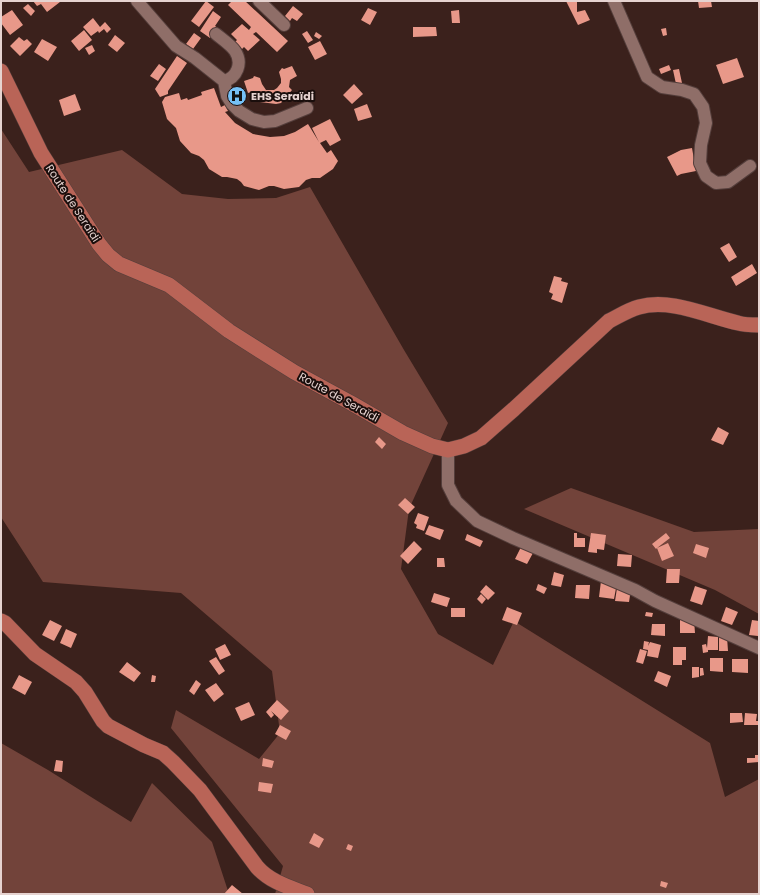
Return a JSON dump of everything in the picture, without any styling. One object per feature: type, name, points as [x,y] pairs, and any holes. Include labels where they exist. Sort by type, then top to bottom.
[{"type":"main road","name":"Route de Seraïdi","points":[[1,71],[41,153],[99,244],[108,255],[119,264],[169,285],[229,330],[294,372],[403,433],[432,446],[448,450]]},
{"type":"main road","points":[[448,450],[464,446],[480,438],[514,409],[609,321],[626,312],[641,306],[664,305],[694,309],[739,323],[759,325]]},
{"type":"main road","points":[[1,621],[5,623],[35,654],[76,682],[85,692],[103,721],[108,726],[163,754],[173,762],[200,790],[265,876],[288,887],[308,894]]},
{"type":"street","points":[[137,1],[176,46],[195,58],[224,81],[227,96],[239,111],[264,122],[276,121],[307,108]]},
{"type":"street","points":[[259,1],[284,25]]},
{"type":"street","points":[[614,1],[646,77],[662,87],[682,90],[694,94],[703,107],[706,123],[701,145],[700,163],[706,176],[716,183],[728,182],[750,166]]},
{"type":"street","points":[[216,34],[235,51],[238,57],[239,65],[237,72],[233,78],[224,81]]},
{"type":"street","points":[[448,450],[448,485],[456,501],[477,521],[635,590],[655,601],[759,648]]},
{"type":"shaded area","points":[[1,129],[29,172],[122,150],[182,194],[228,199],[276,198],[310,187],[448,423],[409,509],[401,569],[438,634],[493,665],[514,621],[710,743],[725,797],[759,779],[759,894],[275,894],[283,866],[171,728],[176,710],[259,759],[280,733],[272,671],[181,593],[43,582],[1,517]]},
{"type":"shaded area","points":[[571,488],[694,532],[759,529],[759,614],[715,590],[524,509]]},
{"type":"shaded area","points":[[1,743],[48,770],[131,822],[152,783],[212,842],[229,894],[1,894]]},
{"type":"building","points":[[33,1],[60,2],[47,12],[41,4],[37,6]]},
{"type":"building","points":[[206,1],[214,7],[199,27],[191,21]]},
{"type":"building","points":[[232,1],[245,1],[288,41],[277,52],[256,32],[253,34],[260,40],[248,51],[244,47],[242,49],[235,42],[237,40],[231,34],[242,24],[249,30],[251,27],[228,5]]},
{"type":"building","points":[[566,1],[577,1],[577,12],[585,10],[590,20],[578,25]]},
{"type":"building","points":[[698,1],[711,1],[712,7],[699,8]]},
{"type":"building","points":[[28,4],[35,11],[31,16],[23,8]]},
{"type":"building","points":[[293,6],[303,14],[297,21],[292,18],[290,21],[285,16]]},
{"type":"building","points":[[368,8],[377,12],[370,25],[361,20]]},
{"type":"building","points":[[12,10],[23,25],[10,35],[1,23],[1,17]]},
{"type":"building","points":[[459,10],[460,23],[452,23],[451,11]]},
{"type":"building","points":[[213,11],[221,17],[215,26],[218,28],[210,38],[200,31]]},
{"type":"building","points":[[93,18],[100,27],[105,22],[111,29],[107,33],[104,29],[91,36],[83,27]]},
{"type":"building","points":[[413,27],[436,27],[437,36],[413,37]]},
{"type":"building","points":[[666,28],[667,35],[663,36],[661,29]]},
{"type":"building","points":[[84,30],[92,40],[79,51],[71,41]]},
{"type":"building","points":[[307,31],[313,40],[308,43],[302,34]]},
{"type":"building","points":[[316,32],[322,36],[319,39],[314,36]]},
{"type":"building","points":[[194,33],[201,38],[193,49],[186,44]]},
{"type":"building","points":[[115,35],[125,43],[117,52],[108,45]]},
{"type":"building","points":[[19,37],[24,41],[27,39],[32,44],[20,56],[10,46]]},
{"type":"building","points":[[42,39],[57,47],[48,61],[34,52]]},
{"type":"building","points":[[320,41],[327,54],[315,60],[308,47]]},
{"type":"building","points":[[92,45],[95,51],[89,55],[85,48]]},
{"type":"building","points":[[177,56],[187,63],[168,91],[168,94],[160,97],[155,89]]},
{"type":"building","points":[[737,58],[744,77],[723,84],[716,65]]},
{"type":"building","points":[[159,64],[166,69],[158,81],[150,76]]},
{"type":"building","points":[[669,65],[671,70],[661,74],[659,69]]},
{"type":"building","points":[[292,66],[297,76],[290,80],[289,87],[292,90],[281,103],[276,104],[260,102],[260,96],[255,91],[248,93],[244,81],[253,78],[254,76],[260,78],[266,90],[274,90],[281,83],[279,72],[282,68],[284,69]]},
{"type":"building","points":[[679,69],[682,83],[676,84],[673,70]]},
{"type":"building","points":[[354,84],[363,94],[352,104],[343,95]]},
{"type":"building","points":[[214,88],[221,107],[225,105],[228,111],[225,112],[235,123],[253,134],[270,137],[284,136],[295,132],[308,124],[319,142],[312,128],[330,119],[341,140],[330,146],[326,140],[320,143],[327,153],[331,150],[338,161],[333,169],[320,178],[306,180],[299,187],[284,189],[269,186],[259,190],[244,186],[237,179],[222,177],[209,169],[204,160],[191,153],[180,141],[176,128],[167,119],[162,102],[165,97],[179,93],[181,100],[187,98],[188,100],[202,95],[201,92]]},
{"type":"building","points":[[75,94],[81,110],[64,116],[59,100]]},
{"type":"building","points":[[367,104],[372,117],[358,121],[354,109]]},
{"type":"building","points":[[692,148],[696,171],[677,176],[667,157],[681,150]]},
{"type":"building","points":[[729,243],[737,257],[729,262],[720,248]]},
{"type":"building","points":[[752,264],[757,273],[736,286],[731,277]]},
{"type":"building","points":[[554,276],[562,278],[561,281],[568,283],[562,303],[551,299],[553,294],[549,292]]},
{"type":"building","points":[[718,427],[729,433],[723,445],[711,440]]},
{"type":"building","points":[[379,437],[386,444],[382,449],[375,442]]},
{"type":"building","points":[[405,498],[415,507],[408,514],[398,505]]},
{"type":"building","points":[[418,513],[429,517],[424,531],[416,528],[417,525],[414,523]]},
{"type":"building","points":[[429,525],[444,530],[440,540],[425,534]]},
{"type":"building","points":[[574,533],[577,533],[577,538],[585,538],[585,547],[574,547]]},
{"type":"building","points":[[591,533],[606,535],[604,550],[597,549],[597,553],[588,552]]},
{"type":"building","points":[[666,533],[670,538],[656,549],[652,544]]},
{"type":"building","points":[[467,534],[483,541],[480,547],[465,540]]},
{"type":"building","points":[[414,541],[422,549],[408,564],[400,556]]},
{"type":"building","points":[[668,543],[674,556],[662,561],[657,548]]},
{"type":"building","points":[[696,544],[709,548],[706,558],[693,553]]},
{"type":"building","points":[[521,547],[533,553],[527,564],[515,559]]},
{"type":"building","points":[[618,554],[632,555],[631,567],[617,566]]},
{"type":"building","points":[[437,558],[444,558],[445,567],[437,567]]},
{"type":"building","points":[[667,569],[680,569],[679,583],[666,583]]},
{"type":"building","points":[[554,572],[564,575],[561,587],[551,585]]},
{"type":"building","points":[[601,581],[617,583],[614,599],[599,597]]},
{"type":"building","points":[[538,584],[547,588],[544,594],[536,590]]},
{"type":"building","points":[[486,585],[495,593],[488,600],[480,592]]},
{"type":"building","points":[[576,585],[590,585],[589,599],[575,598]]},
{"type":"building","points":[[695,586],[707,590],[702,605],[690,601]]},
{"type":"building","points":[[617,588],[631,589],[629,602],[615,601]]},
{"type":"building","points":[[434,593],[450,598],[447,607],[431,602]]},
{"type":"building","points":[[481,594],[486,599],[482,604],[477,599]]},
{"type":"building","points":[[507,607],[522,613],[517,625],[502,620]]},
{"type":"building","points":[[726,607],[738,612],[732,625],[721,621]]},
{"type":"building","points":[[451,608],[465,608],[465,617],[451,617]]},
{"type":"building","points":[[646,612],[653,613],[652,617],[645,616]]},
{"type":"building","points":[[50,620],[62,626],[54,641],[42,635]]},
{"type":"building","points":[[680,620],[694,620],[695,633],[680,633]]},
{"type":"building","points":[[752,620],[759,621],[758,636],[749,635]]},
{"type":"building","points":[[652,624],[665,624],[665,636],[651,635]]},
{"type":"building","points":[[66,629],[77,634],[71,648],[60,643]]},
{"type":"building","points":[[708,636],[718,637],[718,650],[708,650],[708,652],[703,653],[702,645],[706,644],[707,648]]},
{"type":"building","points":[[719,637],[727,637],[728,651],[719,651]]},
{"type":"building","points":[[644,641],[649,642],[648,646],[650,642],[661,645],[658,658],[647,656],[648,650],[643,649]]},
{"type":"building","points":[[225,644],[231,655],[220,660],[215,649]]},
{"type":"building","points":[[673,647],[686,647],[686,660],[682,660],[682,665],[673,665]]},
{"type":"building","points":[[640,649],[647,651],[643,664],[636,662]]},
{"type":"building","points":[[216,657],[225,671],[219,675],[209,661]]},
{"type":"building","points":[[710,658],[723,658],[723,672],[710,671]]},
{"type":"building","points":[[732,659],[748,659],[748,673],[732,672]]},
{"type":"building","points":[[127,662],[141,673],[134,682],[119,672]]},
{"type":"building","points":[[692,667],[699,667],[699,677],[692,678]]},
{"type":"building","points":[[700,668],[703,668],[704,675],[700,676]]},
{"type":"building","points":[[658,671],[671,676],[667,687],[654,681]]},
{"type":"building","points":[[19,675],[32,682],[25,695],[12,688]]},
{"type":"building","points":[[152,675],[156,676],[155,682],[151,682]]},
{"type":"building","points":[[196,680],[201,684],[194,695],[189,691]]},
{"type":"building","points":[[216,683],[224,694],[214,702],[205,690]]},
{"type":"building","points":[[277,700],[289,711],[281,720],[271,711],[274,715],[271,718],[266,712]]},
{"type":"building","points":[[249,702],[255,715],[241,721],[235,708]]},
{"type":"building","points":[[730,713],[742,713],[743,722],[730,723]]},
{"type":"building","points":[[745,713],[757,714],[756,721],[759,721],[759,725],[744,725]]},
{"type":"building","points":[[280,725],[291,731],[286,740],[275,734]]},
{"type":"building","points":[[755,755],[759,755],[759,762],[747,763],[747,758],[755,758]]},
{"type":"building","points":[[263,758],[274,761],[272,768],[262,766]]},
{"type":"building","points":[[56,760],[63,761],[62,772],[54,771]]},
{"type":"building","points":[[259,782],[273,784],[271,793],[258,791]]},
{"type":"building","points":[[314,833],[324,839],[319,848],[309,843]]},
{"type":"building","points":[[348,844],[353,846],[351,851],[346,849]]},
{"type":"building","points":[[661,881],[668,883],[666,888],[660,886]]},
{"type":"building","points":[[232,885],[243,894],[224,894]]},
{"type":"place","name":"EHS Seraïdi","points":[[237,96]]}]
